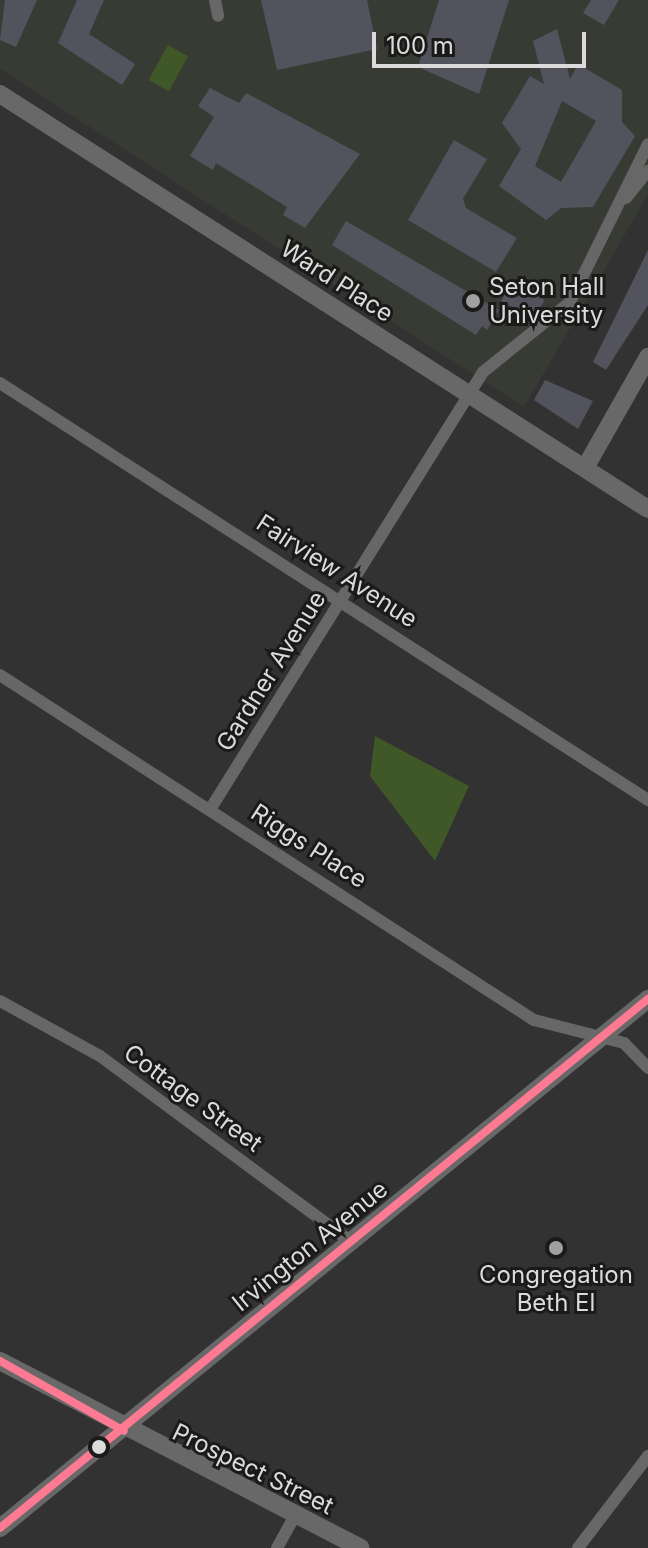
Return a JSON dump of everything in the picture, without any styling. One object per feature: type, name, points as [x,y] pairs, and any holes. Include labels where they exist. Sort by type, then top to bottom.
[{"type":"street","points":[[215,0],[218,16]]},
{"type":"street","name":"Ward Place","points":[[0,94],[648,509]]},
{"type":"street","points":[[626,198],[648,144]]},
{"type":"street","points":[[626,198],[648,171]]},
{"type":"street","name":"Gardner Avenue","points":[[211,808],[493,358],[570,302],[626,198]]},
{"type":"street","points":[[585,468],[648,357]]},
{"type":"street","name":"Fairview Avenue","points":[[0,383],[648,800]]},
{"type":"street","name":"Riggs Place","points":[[0,675],[211,808],[534,1020],[624,1043],[648,1068]]},
{"type":"street","name":"Irvington Avenue","points":[[0,1528],[124,1431],[648,999]]},
{"type":"street","name":"Cottage Street","points":[[0,1001],[100,1056],[353,1243]]},
{"type":"street","name":"Prospect Street","points":[[0,1361],[124,1431],[360,1548]]},
{"type":"street","points":[[578,1548],[648,1456]]},
{"type":"street","points":[[277,1548],[294,1517]]},
{"type":"shaded area","name":"Seton Hall University","points":[[0,0],[648,0],[648,195],[524,407],[0,69]]},
{"type":"green space","points":[[168,45],[188,56],[169,91],[149,80]]},
{"type":"green space","points":[[375,736],[469,786],[435,861],[370,776]]},
{"type":"building","points":[[5,0],[37,0],[16,47],[0,40]]},
{"type":"building","points":[[77,0],[104,0],[89,34],[135,64],[122,85],[58,43]]},
{"type":"building","points":[[261,0],[367,0],[377,49],[277,70]]},
{"type":"building","points":[[439,0],[509,0],[479,94],[418,67]]},
{"type":"building","points":[[591,0],[619,0],[604,25],[583,13]]},
{"type":"building","points":[[557,29],[570,79],[578,64],[622,90],[622,122],[635,136],[593,207],[561,208],[546,220],[499,186],[521,149],[502,123],[530,76],[544,84],[533,41]],"holes":[[[562,101],[596,121],[561,182],[535,166]]]},
{"type":"building","points":[[210,88],[239,103],[246,93],[360,154],[305,228],[283,215],[287,207],[216,163],[213,170],[190,156],[214,117],[198,106]]},
{"type":"building","points":[[454,140],[487,159],[463,199],[466,208],[517,238],[496,272],[408,220]]},
{"type":"building","points":[[346,221],[499,310],[487,330],[482,326],[476,335],[332,245]]},
{"type":"building","points":[[648,250],[648,305],[606,370],[593,362]]},
{"type":"building","points":[[513,281],[545,300],[533,320],[501,301]]},
{"type":"building","points":[[545,380],[593,401],[578,429],[534,400]]},
{"type":"transit line","points":[[0,1528],[648,999]]},
{"type":"transit line","points":[[0,1361],[124,1431]]},
{"type":"place","name":"Seton Hall University","points":[[473,301]]},
{"type":"place","name":"Congregation Beth El","points":[[556,1248]]}]
